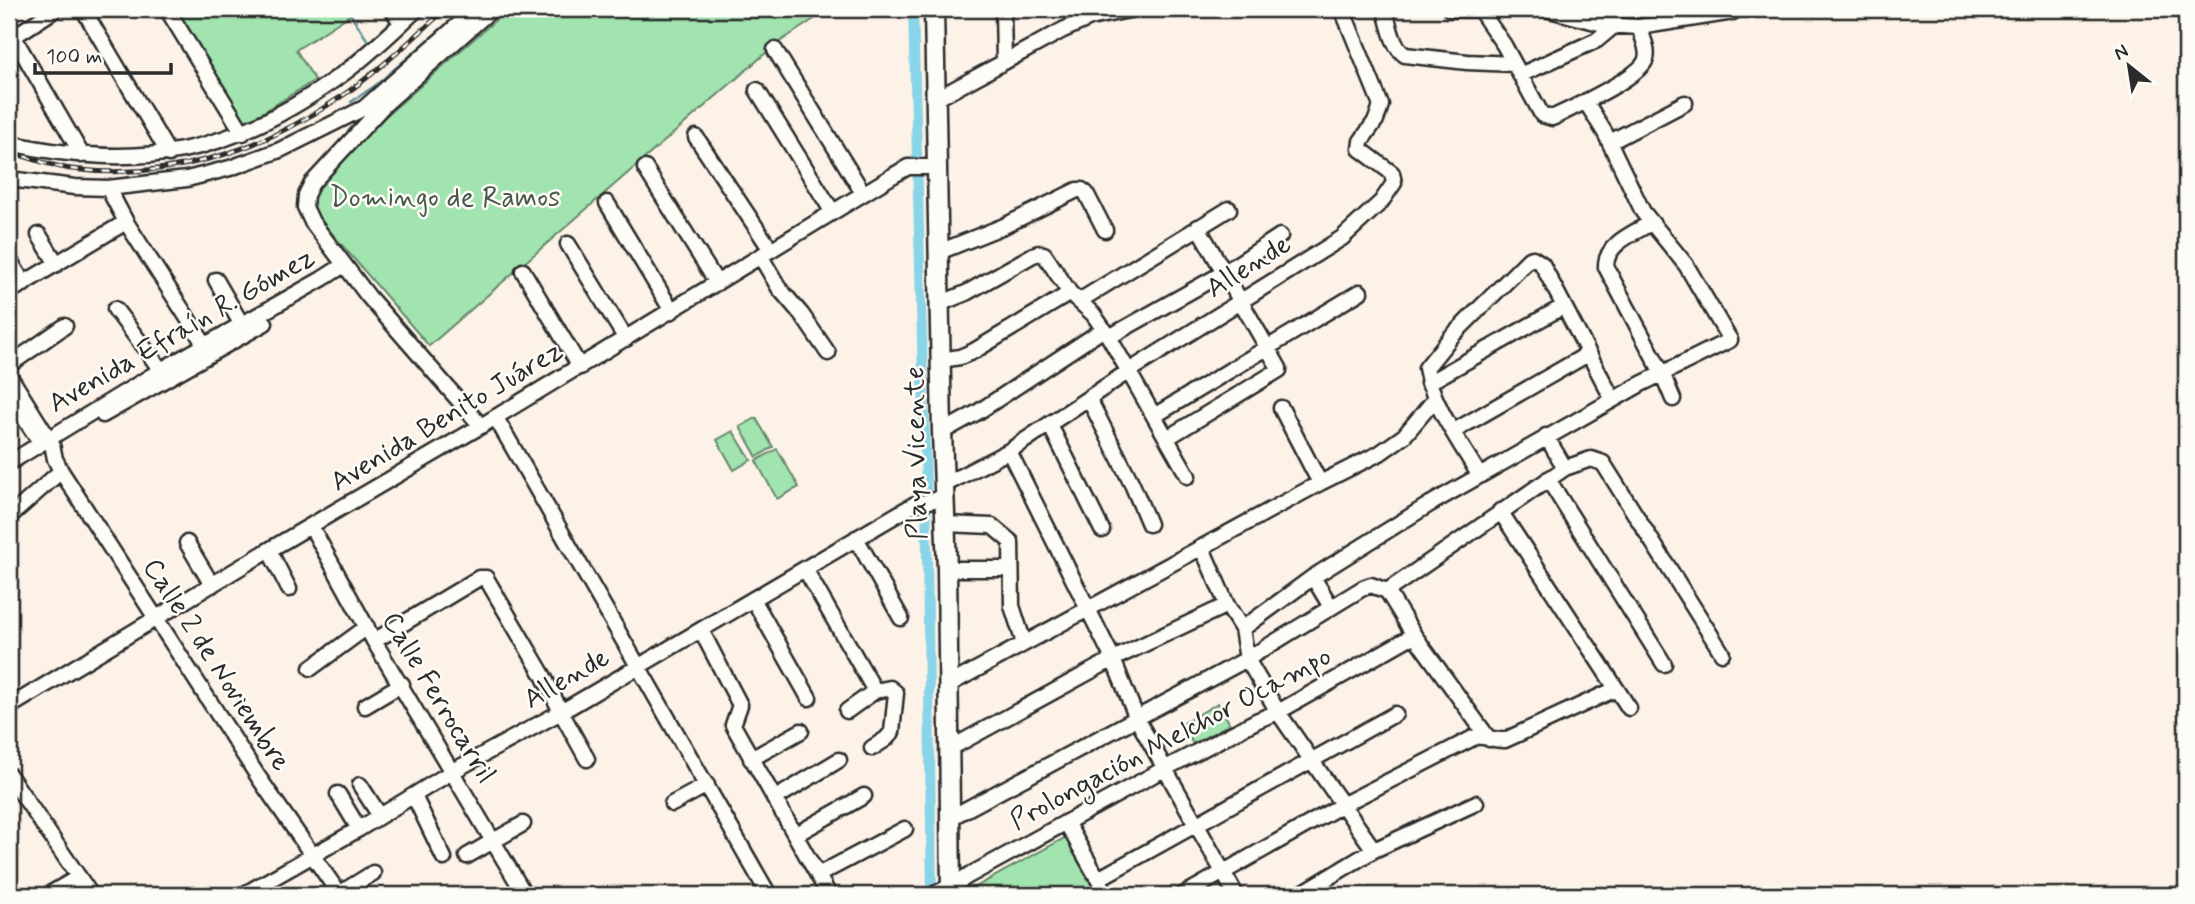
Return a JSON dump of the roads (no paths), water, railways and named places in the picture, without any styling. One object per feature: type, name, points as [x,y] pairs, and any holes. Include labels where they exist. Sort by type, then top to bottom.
[{"type":"main road","name":"Playa Vicente","points":[[934,9],[936,99],[930,167],[939,251],[942,432],[940,494],[945,524],[947,569],[950,818],[944,893]]},
{"type":"street","points":[[57,9],[11,33],[82,155]]},
{"type":"street","points":[[83,9],[169,154]]},
{"type":"street","points":[[167,9],[243,132]]},
{"type":"street","points":[[392,9],[401,23]]},
{"type":"street","points":[[9,143],[82,155],[128,157],[169,154],[208,145],[243,132],[303,101],[343,74],[417,9]]},
{"type":"street","points":[[476,9],[380,101],[350,143],[312,183],[306,195],[305,207],[312,222],[346,269],[481,426]]},
{"type":"street","points":[[9,179],[108,188],[187,179],[230,168],[280,150],[380,101],[492,9]]},
{"type":"street","points":[[1003,9],[1004,62]]},
{"type":"street","points":[[936,99],[1062,30],[1090,18],[1134,9]]},
{"type":"street","name":"Allende","points":[[248,894],[453,771],[561,712],[856,538],[915,504],[940,494],[1050,425],[1129,371],[1342,238],[1381,202],[1394,183],[1392,173],[1360,149],[1360,141],[1376,120],[1381,105],[1342,9]]},
{"type":"street","points":[[1384,9],[1395,43],[1405,55],[1517,69],[1597,40],[1615,25]]},
{"type":"street","points":[[1450,9],[1484,9],[1542,115],[1547,118],[1586,102],[1643,66],[1647,55],[1639,27]]},
{"type":"street","points":[[1546,9],[1615,25],[1639,27],[1733,12]]},
{"type":"street","points":[[775,50],[863,193]]},
{"type":"street","points":[[757,90],[832,211]]},
{"type":"street","points":[[1241,629],[1313,576],[1479,475],[1662,373],[1730,340],[1686,265],[1651,223],[1637,201],[1610,142],[1586,102]]},
{"type":"street","points":[[1610,142],[1685,103]]},
{"type":"street","points":[[333,125],[350,143]]},
{"type":"street","points":[[696,137],[766,253],[779,288],[802,315],[828,353]]},
{"type":"street","name":"Avenida Benito Juárez","points":[[9,707],[155,617],[496,418],[832,211],[908,167],[930,167]]},
{"type":"street","points":[[645,168],[717,283]]},
{"type":"street","points":[[108,188],[126,222],[208,350]]},
{"type":"street","points":[[939,251],[1004,226],[1077,190],[1086,193],[1105,230]]},
{"type":"street","points":[[607,203],[672,311]]},
{"type":"street","points":[[941,360],[960,357],[974,351],[1229,209]]},
{"type":"street","points":[[9,292],[126,222]]},
{"type":"street","points":[[1651,223],[1611,249],[1606,257],[1606,267],[1673,399]]},
{"type":"street","points":[[1167,438],[1279,370],[1198,227]]},
{"type":"street","points":[[39,235],[57,264]]},
{"type":"street","points":[[942,432],[1106,333],[1224,272],[1280,236]]},
{"type":"street","points":[[568,244],[626,339]]},
{"type":"street","points":[[939,304],[966,293],[1039,253],[1044,254],[1075,297],[1106,333],[1188,476]]},
{"type":"street","points":[[9,259],[24,284]]},
{"type":"street","points":[[1479,475],[1435,399],[1428,383],[1426,368],[1451,337],[1529,259],[1538,259],[1542,264],[1613,400]]},
{"type":"street","name":"Avenida Efraín R. Gómez","points":[[9,463],[50,451],[208,350],[242,325],[346,269]]},
{"type":"street","name":"Avenida Efraín R. Gómez","points":[[50,451],[161,370],[208,350],[328,286],[346,269]]},
{"type":"street","points":[[523,271],[580,367]]},
{"type":"street","points":[[216,281],[242,325]]},
{"type":"street","points":[[1154,416],[1360,292]]},
{"type":"street","points":[[1428,383],[1564,306]]},
{"type":"street","points":[[115,309],[161,370]]},
{"type":"street","points":[[9,365],[65,326]]},
{"type":"street","points":[[1454,431],[1588,354]]},
{"type":"street","name":"Calle 2 de Noviembre","points":[[9,375],[50,451]]},
{"type":"street","name":"Calle 2 de Noviembre","points":[[9,395],[50,451],[312,857],[340,894]]},
{"type":"street","points":[[1089,399],[1149,524]]},
{"type":"street","points":[[948,685],[1380,453],[1404,436],[1435,399]]},
{"type":"street","points":[[1281,408],[1320,483]]},
{"type":"street","points":[[496,418],[769,895]]},
{"type":"street","points":[[1050,425],[1102,530]]},
{"type":"street","points":[[1546,436],[1565,468]]},
{"type":"street","points":[[9,517],[50,451]]},
{"type":"street","points":[[1009,451],[1113,659],[1137,719],[1236,895]]},
{"type":"street","points":[[1387,591],[1565,468],[1591,459],[1603,463],[1722,653]]},
{"type":"street","points":[[1548,479],[1664,664]]},
{"type":"street","points":[[1500,511],[1629,708]]},
{"type":"street","points":[[945,524],[992,526],[1011,542],[1012,606],[1024,643]]},
{"type":"street","name":"Calle Ferrocarril","points":[[311,526],[371,634],[525,895]]},
{"type":"street","points":[[856,538],[901,618]]},
{"type":"street","points":[[187,542],[212,585]]},
{"type":"street","points":[[1202,548],[1227,606],[1241,629],[1247,659],[1278,712],[1374,850]]},
{"type":"street","points":[[269,550],[289,589]]},
{"type":"street","points":[[805,569],[875,691]]},
{"type":"street","points":[[947,569],[1010,569]]},
{"type":"street","points":[[1313,576],[1331,607]]},
{"type":"street","points":[[311,668],[479,578],[486,578],[587,759]]},
{"type":"street","points":[[950,818],[1247,659],[1371,585],[1387,591],[1414,635],[1489,739]]},
{"type":"street","points":[[753,599],[809,698]]},
{"type":"street","points":[[949,749],[1113,659],[1227,606]]},
{"type":"street","points":[[701,630],[740,705],[733,725],[830,895]]},
{"type":"street","name":"Prolongación Melchor Ocampo","points":[[944,893],[965,877],[1067,825],[1258,720],[1278,712],[1414,635]]},
{"type":"street","points":[[366,706],[402,684]]},
{"type":"street","points":[[847,711],[875,691],[890,688],[896,693],[892,732],[872,748]]},
{"type":"street","points":[[1183,895],[1342,805],[1475,737],[1505,740],[1616,689]]},
{"type":"street","points":[[1098,879],[1395,714]]},
{"type":"street","points":[[751,759],[801,731]]},
{"type":"street","points":[[774,799],[839,760]]},
{"type":"street","points":[[9,775],[91,895]]},
{"type":"street","points":[[360,785],[380,816]]},
{"type":"street","points":[[672,804],[707,785]]},
{"type":"street","points":[[338,794],[359,829]]},
{"type":"street","points":[[414,796],[444,858]]},
{"type":"street","points":[[795,835],[864,796]]},
{"type":"street","points":[[1299,895],[1374,850],[1476,803]]},
{"type":"street","points":[[467,856],[523,824]]},
{"type":"street","points":[[1067,825],[1107,895]]},
{"type":"street","points":[[818,874],[905,829]]},
{"type":"street","points":[[340,894],[373,873]]},
{"type":"street","points":[[48,895],[79,877]]},
{"type":"waterway","points":[[347,9],[368,41]]},
{"type":"waterway","points":[[351,102],[376,85],[464,9]]},
{"type":"waterway","points":[[913,9],[926,488],[932,895]]},
{"type":"railway","points":[[9,152],[63,168],[107,172],[177,166],[245,147],[277,134],[339,98],[381,67],[446,9]]},
{"type":"park label","name":"Domingo de Ramos","points":[[445,198]]}]
